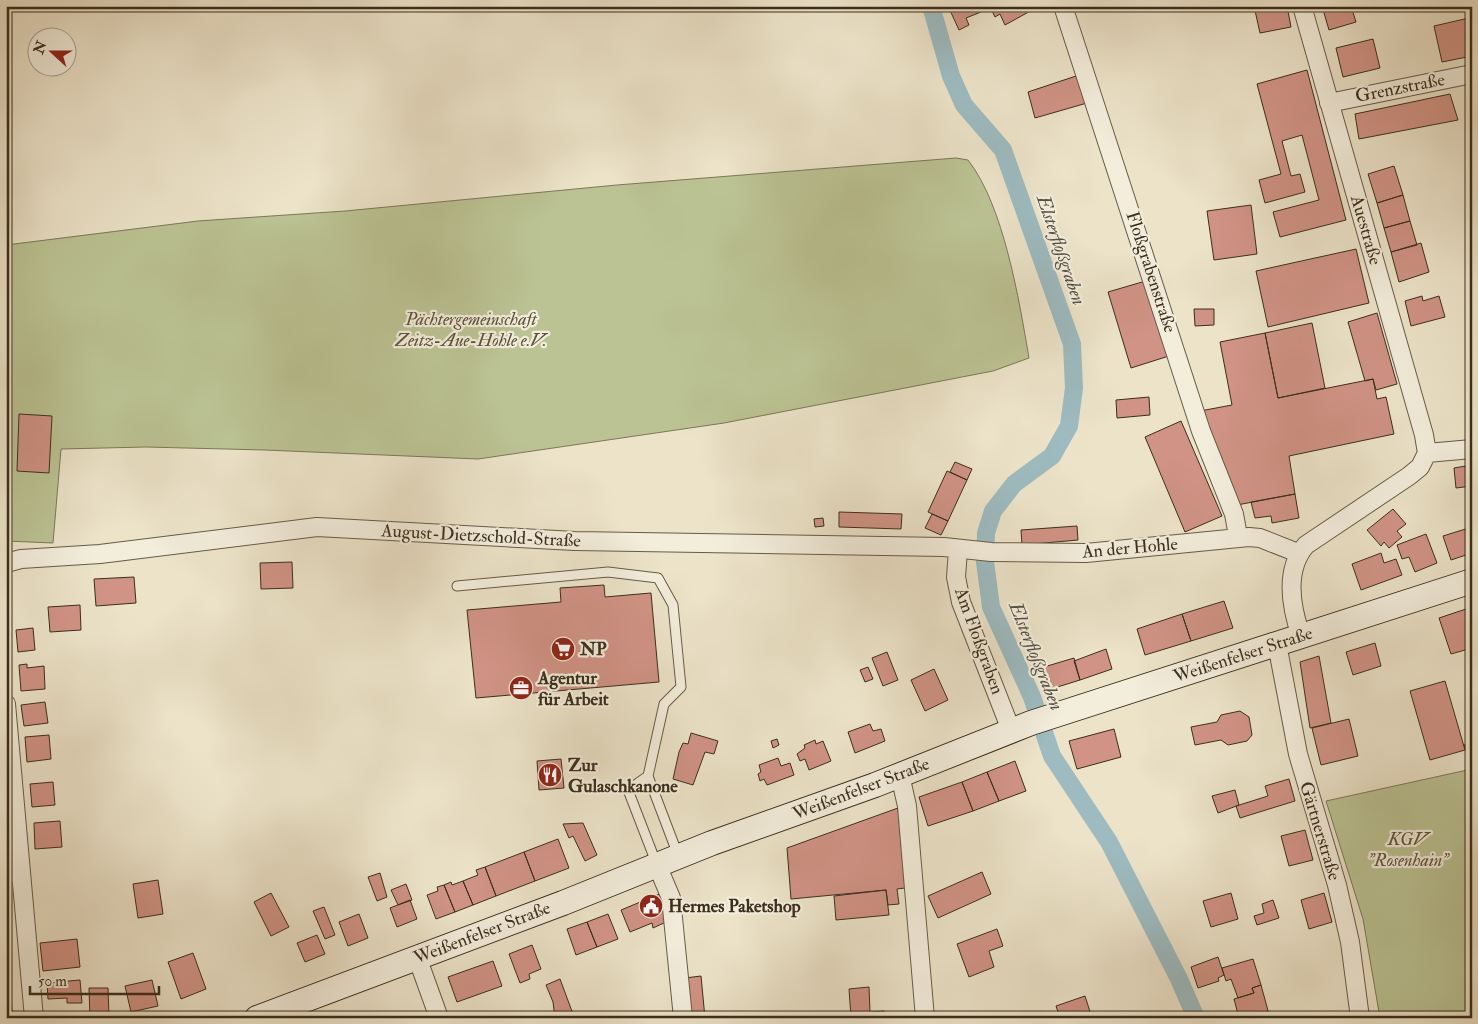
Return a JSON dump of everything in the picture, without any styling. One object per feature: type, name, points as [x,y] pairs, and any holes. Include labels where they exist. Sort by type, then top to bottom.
[{"type":"street","name":"Floßgrabenstraße","points":[[1063,6],[1201,431],[1234,514],[1238,536]]},
{"type":"street","name":"Auestraße","points":[[1302,6],[1424,435],[1427,454]]},
{"type":"street","name":"Grenzstraße","points":[[1329,103],[1472,74]]},
{"type":"street","points":[[1301,636],[1292,596],[1292,581],[1298,553],[1306,545],[1409,476],[1420,467],[1427,454],[1472,449]]},
{"type":"street","name":"August-Dietzschold-Straße","points":[[6,563],[21,559],[100,554],[200,543],[263,532],[317,528],[565,541],[934,547],[966,551]]},
{"type":"street","name":"An der Hohle","points":[[966,551],[1100,553],[1238,536],[1260,538],[1298,553]]},
{"type":"street","name":"Am Floßgraben","points":[[966,551],[956,577],[961,602],[1030,724]]},
{"type":"street","name":"Weißenfelser Straße","points":[[257,1018],[668,860],[900,775],[1030,724],[1472,581]]},
{"type":"street","name":"Gärtnerstraße","points":[[1277,644],[1298,754],[1337,885],[1350,942],[1360,1018]]},
{"type":"street","points":[[6,704],[14,877],[34,1018]]},
{"type":"street","points":[[900,775],[907,806],[925,1018]]},
{"type":"street","points":[[668,860],[668,890],[674,914],[683,1018]]},
{"type":"street","points":[[417,957],[439,1018]]},
{"type":"lane","points":[[458,586],[608,572],[658,578],[673,605],[681,687],[664,704],[648,776],[668,860]]},
{"type":"lane","points":[[648,776],[628,790],[668,860]]},
{"type":"green space","name":"Pächtergemeinschaft Zeitz-Aue-Hohle e.V.","points":[[956,158],[968,160],[981,179],[991,202],[1015,282],[1029,358],[993,371],[724,423],[478,459],[146,447],[61,449],[53,543],[6,541],[6,245],[198,221],[345,211],[617,185]]},
{"type":"green space","name":"KGV \"Rosenhain\"","points":[[1472,769],[1472,1018],[1380,1018],[1363,919],[1326,801]]},
{"type":"building","points":[[948,6],[978,6],[981,12],[966,18],[969,25],[959,30]]},
{"type":"building","points":[[1032,6],[1034,9],[1005,25],[1000,14],[995,17],[990,7]]},
{"type":"building","points":[[1254,6],[1287,6],[1291,27],[1260,33]]},
{"type":"building","points":[[1322,6],[1351,6],[1356,22],[1329,30]]},
{"type":"building","points":[[1469,18],[1472,33],[1472,56],[1442,62],[1434,26]]},
{"type":"building","points":[[1373,39],[1380,68],[1343,77],[1336,48]]},
{"type":"building","points":[[1307,70],[1346,220],[1280,237],[1273,212],[1319,200],[1302,135],[1282,141],[1291,176],[1300,174],[1305,192],[1265,203],[1259,180],[1281,174],[1257,84]]},
{"type":"building","points":[[1076,76],[1087,103],[1035,118],[1028,92]]},
{"type":"building","points":[[1450,94],[1458,120],[1359,139],[1355,114]]},
{"type":"building","points":[[1394,166],[1403,195],[1377,203],[1368,174]]},
{"type":"building","points":[[1403,195],[1410,221],[1384,228],[1377,203]]},
{"type":"building","points":[[1251,205],[1257,254],[1214,260],[1207,211]]},
{"type":"building","points":[[1410,221],[1417,245],[1391,252],[1384,228]]},
{"type":"building","points":[[1421,243],[1429,272],[1399,282],[1391,252]]},
{"type":"building","points":[[1356,249],[1369,303],[1268,327],[1256,271]]},
{"type":"building","points":[[1149,280],[1172,355],[1131,368],[1108,292]]},
{"type":"building","points":[[1422,296],[1423,301],[1439,296],[1445,317],[1411,326],[1405,301]]},
{"type":"building","points":[[1194,309],[1214,309],[1214,325],[1195,326]]},
{"type":"building","points":[[1377,313],[1397,384],[1376,390],[1373,379],[1365,381],[1348,322]]},
{"type":"building","points":[[1312,323],[1325,388],[1278,398],[1265,333]]},
{"type":"building","points":[[1265,333],[1278,398],[1373,379],[1377,399],[1386,397],[1394,434],[1289,456],[1295,494],[1237,505],[1200,411],[1232,405],[1220,342]]},
{"type":"building","points":[[1149,397],[1150,415],[1117,418],[1116,400]]},
{"type":"building","points":[[1472,405],[1472,428],[1468,406]]},
{"type":"building","points":[[19,414],[52,416],[49,473],[17,471]]},
{"type":"building","points":[[1181,421],[1222,516],[1185,532],[1145,437]]},
{"type":"building","points":[[955,462],[972,469],[967,480],[950,472]]},
{"type":"building","points":[[1472,465],[1472,486],[1456,488],[1454,468]]},
{"type":"building","points":[[947,471],[967,480],[948,521],[928,512]]},
{"type":"building","points":[[1295,494],[1299,518],[1272,523],[1271,516],[1255,518],[1251,502]]},
{"type":"building","points":[[1393,509],[1406,524],[1397,531],[1402,537],[1389,548],[1384,542],[1381,546],[1367,530]]},
{"type":"building","points":[[839,512],[902,514],[901,529],[839,527]]},
{"type":"building","points":[[932,514],[948,521],[941,535],[925,528]]},
{"type":"building","points":[[823,518],[824,526],[815,527],[814,519]]},
{"type":"building","points":[[1077,526],[1078,540],[1022,545],[1021,530]]},
{"type":"building","points":[[1472,527],[1472,553],[1451,560],[1443,536]]},
{"type":"building","points":[[1426,534],[1437,563],[1415,572],[1409,557],[1402,559],[1397,545]]},
{"type":"building","points":[[1381,553],[1384,563],[1396,559],[1402,575],[1361,590],[1352,564]]},
{"type":"building","points":[[292,562],[293,588],[261,589],[260,563]]},
{"type":"building","points":[[134,577],[136,603],[96,606],[94,579]]},
{"type":"building","points":[[604,585],[605,597],[651,593],[659,682],[476,698],[467,610],[561,602],[560,588]]},
{"type":"building","points":[[1224,601],[1233,628],[1191,641],[1182,614]]},
{"type":"building","points":[[80,605],[81,630],[50,632],[48,607]]},
{"type":"building","points":[[1472,607],[1472,648],[1451,654],[1439,618]]},
{"type":"building","points":[[1182,614],[1191,641],[1145,655],[1137,629]]},
{"type":"building","points":[[33,628],[35,650],[18,652],[16,630]]},
{"type":"building","points":[[1375,643],[1381,666],[1353,675],[1346,652]]},
{"type":"building","points":[[1106,649],[1112,669],[1080,680],[1074,661]]},
{"type":"building","points":[[887,652],[898,680],[883,686],[872,658]]},
{"type":"building","points":[[1319,656],[1331,723],[1310,728],[1300,662]]},
{"type":"building","points":[[1074,658],[1080,680],[1051,689],[1044,667]]},
{"type":"building","points":[[27,664],[27,668],[44,666],[45,689],[21,691],[19,665]]},
{"type":"building","points":[[868,667],[873,679],[865,682],[860,670]]},
{"type":"building","points":[[934,669],[948,700],[925,711],[911,680]]},
{"type":"building","points":[[1445,681],[1465,750],[1430,760],[1410,691]]},
{"type":"building","points":[[45,702],[48,723],[24,726],[21,705]]},
{"type":"building","points":[[1240,711],[1249,717],[1252,735],[1247,741],[1228,745],[1221,740],[1195,745],[1191,727],[1217,722],[1221,715]]},
{"type":"building","points":[[1349,719],[1358,756],[1321,765],[1312,728]]},
{"type":"building","points":[[870,724],[873,731],[881,729],[885,741],[855,753],[848,732]]},
{"type":"building","points":[[1114,729],[1121,757],[1077,769],[1069,741]]},
{"type":"building","points":[[691,733],[718,741],[714,754],[705,752],[693,785],[673,779],[679,752],[683,743],[688,744]]},
{"type":"building","points":[[49,735],[51,759],[27,762],[25,737]]},
{"type":"building","points":[[777,739],[779,745],[773,748],[771,741]]},
{"type":"building","points":[[815,740],[816,744],[823,741],[831,761],[809,770],[805,759],[800,761],[797,754],[805,748],[804,745]]},
{"type":"building","points":[[1472,743],[1472,765],[1464,745]]},
{"type":"building","points":[[778,758],[781,766],[790,763],[794,775],[767,785],[764,779],[760,781],[758,774],[761,772],[759,765]]},
{"type":"building","name":"Zur Gulaschkanone","points":[[561,759],[564,788],[539,790],[537,761]]},
{"type":"building","points":[[1015,761],[1026,791],[999,801],[987,772]]},
{"type":"building","points":[[987,772],[999,801],[973,811],[962,782]]},
{"type":"building","points":[[1289,779],[1295,801],[1240,818],[1236,806],[1268,796],[1265,786]]},
{"type":"building","points":[[53,782],[55,805],[32,807],[30,784]]},
{"type":"building","points":[[962,782],[973,811],[928,826],[919,797]]},
{"type":"building","points":[[1235,790],[1239,805],[1218,813],[1212,796]]},
{"type":"building","points":[[898,808],[905,888],[897,889],[899,904],[888,905],[886,890],[791,899],[787,848]]},
{"type":"building","points":[[60,821],[62,847],[35,849],[34,823]]},
{"type":"building","points":[[583,823],[597,855],[585,861],[573,836],[569,838],[563,824]]},
{"type":"building","points":[[1305,830],[1313,860],[1289,866],[1281,836]]},
{"type":"building","points":[[558,839],[569,868],[535,881],[524,852]]},
{"type":"building","points":[[524,852],[535,881],[496,896],[485,867]]},
{"type":"building","points":[[485,867],[496,896],[473,905],[463,881],[478,875],[476,870]]},
{"type":"building","points":[[982,872],[991,894],[938,918],[928,896]]},
{"type":"building","points":[[380,873],[387,897],[377,901],[368,877]]},
{"type":"building","points":[[158,880],[163,914],[138,918],[133,884]]},
{"type":"building","points":[[463,881],[473,905],[455,912],[444,885],[451,882],[452,885]]},
{"type":"building","points":[[406,884],[412,900],[398,905],[391,890]]},
{"type":"building","points":[[444,885],[455,912],[436,919],[427,895],[438,891],[437,887]]},
{"type":"building","points":[[886,890],[889,915],[836,920],[834,896]]},
{"type":"building","points":[[271,893],[289,927],[271,936],[254,902]]},
{"type":"building","points":[[662,893],[671,915],[663,918],[666,922],[653,928],[652,923],[630,932],[621,910]]},
{"type":"building","points":[[1231,893],[1238,919],[1211,927],[1203,901]]},
{"type":"building","points":[[1324,893],[1332,922],[1309,929],[1301,900]]},
{"type":"building","points":[[410,900],[417,919],[397,927],[390,908]]},
{"type":"building","points":[[1273,900],[1279,918],[1257,925],[1254,916],[1264,913],[1262,904]]},
{"type":"building","points":[[324,907],[335,935],[325,939],[313,911]]},
{"type":"building","points":[[359,914],[368,938],[348,946],[339,922]]},
{"type":"building","points":[[608,914],[618,939],[597,947],[587,922]]},
{"type":"building","points":[[587,922],[597,947],[576,955],[567,929]]},
{"type":"building","points":[[997,929],[1003,946],[989,951],[994,967],[969,977],[957,944]]},
{"type":"building","points":[[317,935],[325,954],[305,962],[297,943]]},
{"type":"building","points":[[77,939],[80,967],[43,971],[40,943]]},
{"type":"building","points":[[532,945],[541,969],[529,974],[530,979],[520,983],[509,954]]},
{"type":"building","points":[[193,953],[206,989],[181,999],[168,962]]},
{"type":"building","points":[[1218,957],[1224,975],[1218,978],[1219,981],[1198,988],[1191,967]]},
{"type":"building","points":[[1253,959],[1261,985],[1252,988],[1254,993],[1238,998],[1231,979],[1226,981],[1222,968]]},
{"type":"building","points":[[493,961],[502,986],[457,1002],[448,977]]},
{"type":"building","points":[[701,976],[705,1018],[689,1018],[685,978]]},
{"type":"building","points":[[560,979],[574,1018],[555,1018],[553,1002],[546,985]]},
{"type":"building","points":[[80,980],[82,1003],[67,1003],[67,998],[48,999],[47,983]]},
{"type":"building","points":[[152,980],[158,1006],[131,1012],[125,986]]},
{"type":"building","points":[[1261,985],[1270,1018],[1239,1018],[1234,999],[1254,993],[1252,988]]},
{"type":"building","points":[[869,987],[870,1012],[884,1011],[885,1018],[851,1018],[849,989]]},
{"type":"building","points":[[89,988],[108,988],[109,1017],[90,1018]]},
{"type":"building","points":[[10,989],[13,1018],[6,1018],[6,990]]},
{"type":"building","points":[[1085,996],[1092,1018],[1060,1018],[1056,1006]]},
{"type":"building","points":[[1024,1013],[1025,1018],[1010,1018]]},
{"type":"waterway","name":"Elsterfloßgraben","points":[[931,6],[951,76],[964,105],[1003,150],[1072,344],[1074,388],[1069,426],[1052,456],[1014,484],[993,511],[986,533],[985,562],[991,607],[1032,697],[1052,756],[1109,842],[1179,979],[1196,1018]]},
{"type":"place","name":"NP","points":[[563,649]]},
{"type":"place","name":"Agentur für Arbeit","points":[[521,688]]},
{"type":"place","name":"Zur Gulaschkanone","points":[[550,775]]},
{"type":"place","name":"Hermes Paketshop","points":[[651,906]]}]
